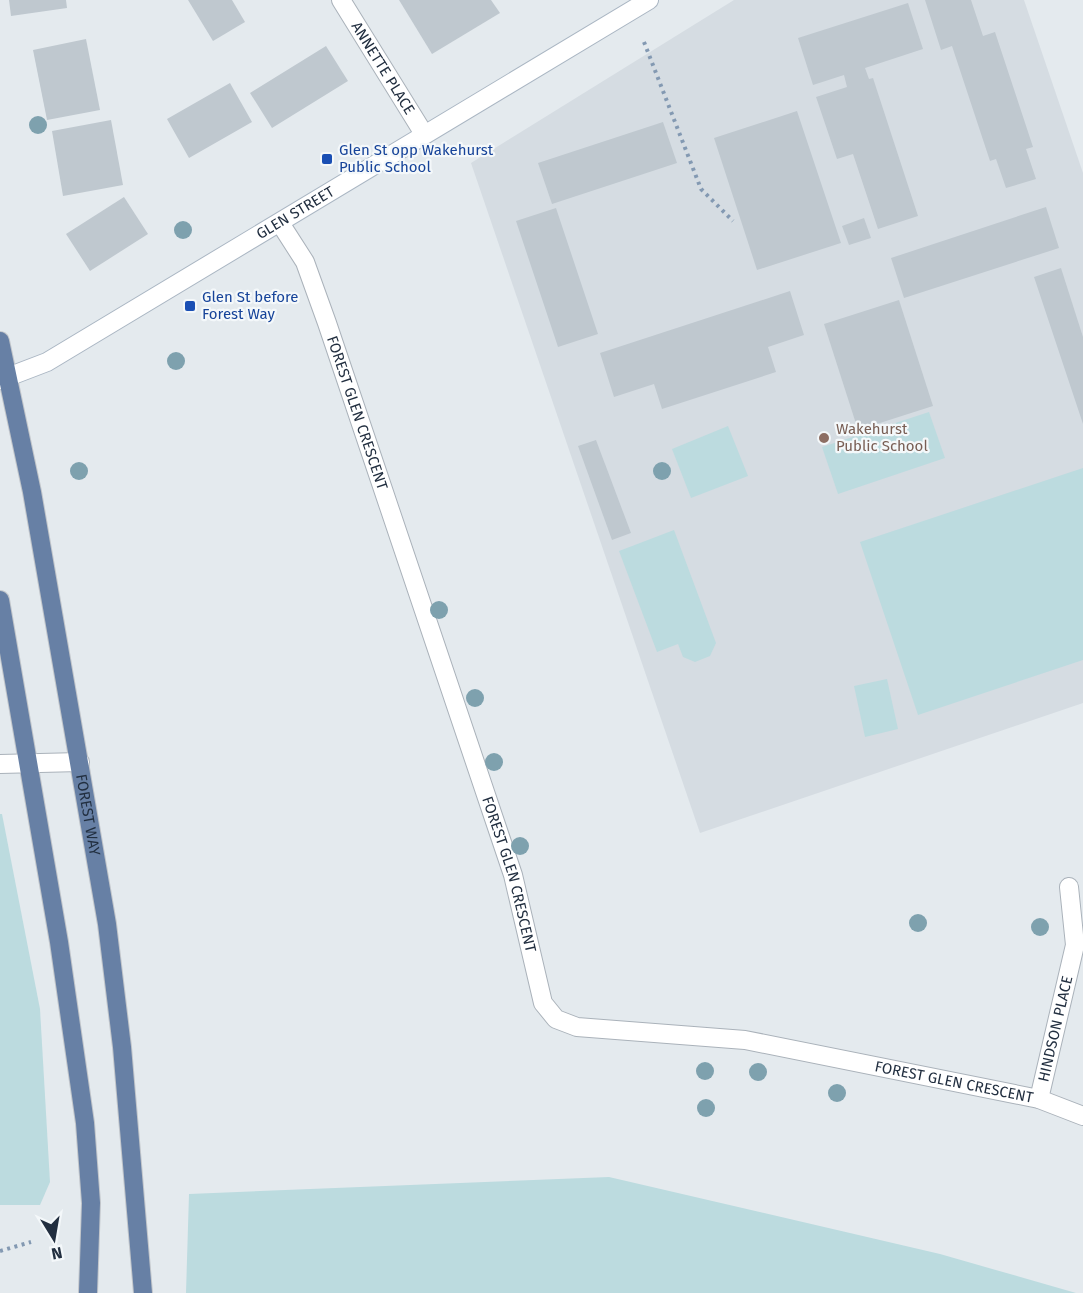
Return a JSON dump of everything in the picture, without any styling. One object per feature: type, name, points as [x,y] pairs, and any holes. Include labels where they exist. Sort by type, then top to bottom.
[{"type":"main road","name":"FOREST WAY","points":[[0,341],[3,379],[32,492],[107,924],[122,1047],[143,1293]]},
{"type":"main road","points":[[0,600],[59,942],[86,1123],[91,1203],[88,1293]]},
{"type":"street","name":"ANNETTE PLACE","points":[[341,0],[424,134]]},
{"type":"street","name":"GLEN STREET","points":[[3,379],[47,363],[649,0]]},
{"type":"street","name":"FOREST GLEN CRESCENT","points":[[280,223],[305,262],[327,323],[513,875],[543,1003],[556,1019],[577,1027],[745,1040],[1039,1099],[1083,1116]]},
{"type":"street","points":[[0,764],[80,762]]},
{"type":"street","name":"HINDSON PLACE","points":[[1039,1099],[1075,945],[1069,887]]},
{"type":"path","points":[[644,42],[701,189],[733,221]]},
{"type":"path","points":[[0,1251],[31,1242]]},
{"type":"shaded area","name":"Wakehurst Public School","points":[[734,0],[1024,0],[1083,173],[1083,703],[700,833],[471,163]]},
{"type":"shaded area","points":[[929,412],[945,458],[838,494],[822,447]]},
{"type":"shaded area","points":[[728,426],[748,476],[691,498],[672,449]]},
{"type":"shaded area","points":[[1083,468],[1083,660],[918,715],[860,542]]},
{"type":"shaded area","points":[[674,530],[716,643],[710,656],[695,662],[683,657],[678,644],[657,652],[619,551]]},
{"type":"shaded area","points":[[887,679],[898,729],[865,737],[854,686]]},
{"type":"shaded area","points":[[0,814],[2,814],[40,1009],[50,1182],[40,1205],[0,1205]]},
{"type":"shaded area","points":[[609,1177],[940,1254],[1076,1293],[186,1293],[189,1194]]},
{"type":"building","points":[[9,0],[66,0],[67,8],[11,16]]},
{"type":"building","points":[[188,0],[232,0],[245,22],[213,41]]},
{"type":"building","points":[[399,0],[491,0],[500,13],[432,54]]},
{"type":"building","points":[[925,0],[971,0],[983,36],[995,32],[1033,147],[1026,149],[1036,179],[1006,188],[996,159],[990,161],[952,46],[941,50]]},
{"type":"building","points":[[908,3],[923,49],[865,68],[869,79],[873,78],[918,216],[878,229],[853,154],[837,159],[816,97],[847,87],[844,75],[813,85],[798,38]]},
{"type":"building","points":[[86,39],[100,110],[47,120],[33,50]]},
{"type":"building","points":[[326,46],[348,81],[272,128],[250,93]]},
{"type":"building","points":[[230,83],[252,122],[189,158],[167,119]]},
{"type":"building","points":[[797,111],[841,243],[757,270],[714,138]]},
{"type":"building","points":[[111,120],[123,185],[63,196],[52,131]]},
{"type":"building","points":[[663,122],[677,163],[552,204],[538,163]]},
{"type":"building","points":[[124,197],[148,234],[90,271],[66,234]]},
{"type":"building","points":[[1046,207],[1059,248],[904,298],[891,258]]},
{"type":"building","points":[[556,208],[598,334],[558,347],[516,221]]},
{"type":"building","points":[[864,218],[871,238],[849,245],[842,226]]},
{"type":"building","points":[[1061,268],[1083,337],[1083,424],[1034,277]]},
{"type":"building","points":[[790,291],[804,335],[768,347],[776,372],[662,409],[654,384],[614,397],[600,353]]},
{"type":"building","points":[[899,300],[933,406],[858,430],[824,324]]},
{"type":"building","points":[[596,440],[631,533],[612,540],[578,446]]},
{"type":"place","name":"Glen St opp Wakehurst Public School","points":[[327,159]]},
{"type":"place","name":"Glen St before Forest Way","points":[[190,306]]},
{"type":"place","name":"Wakehurst Public School","points":[[824,438]]}]
